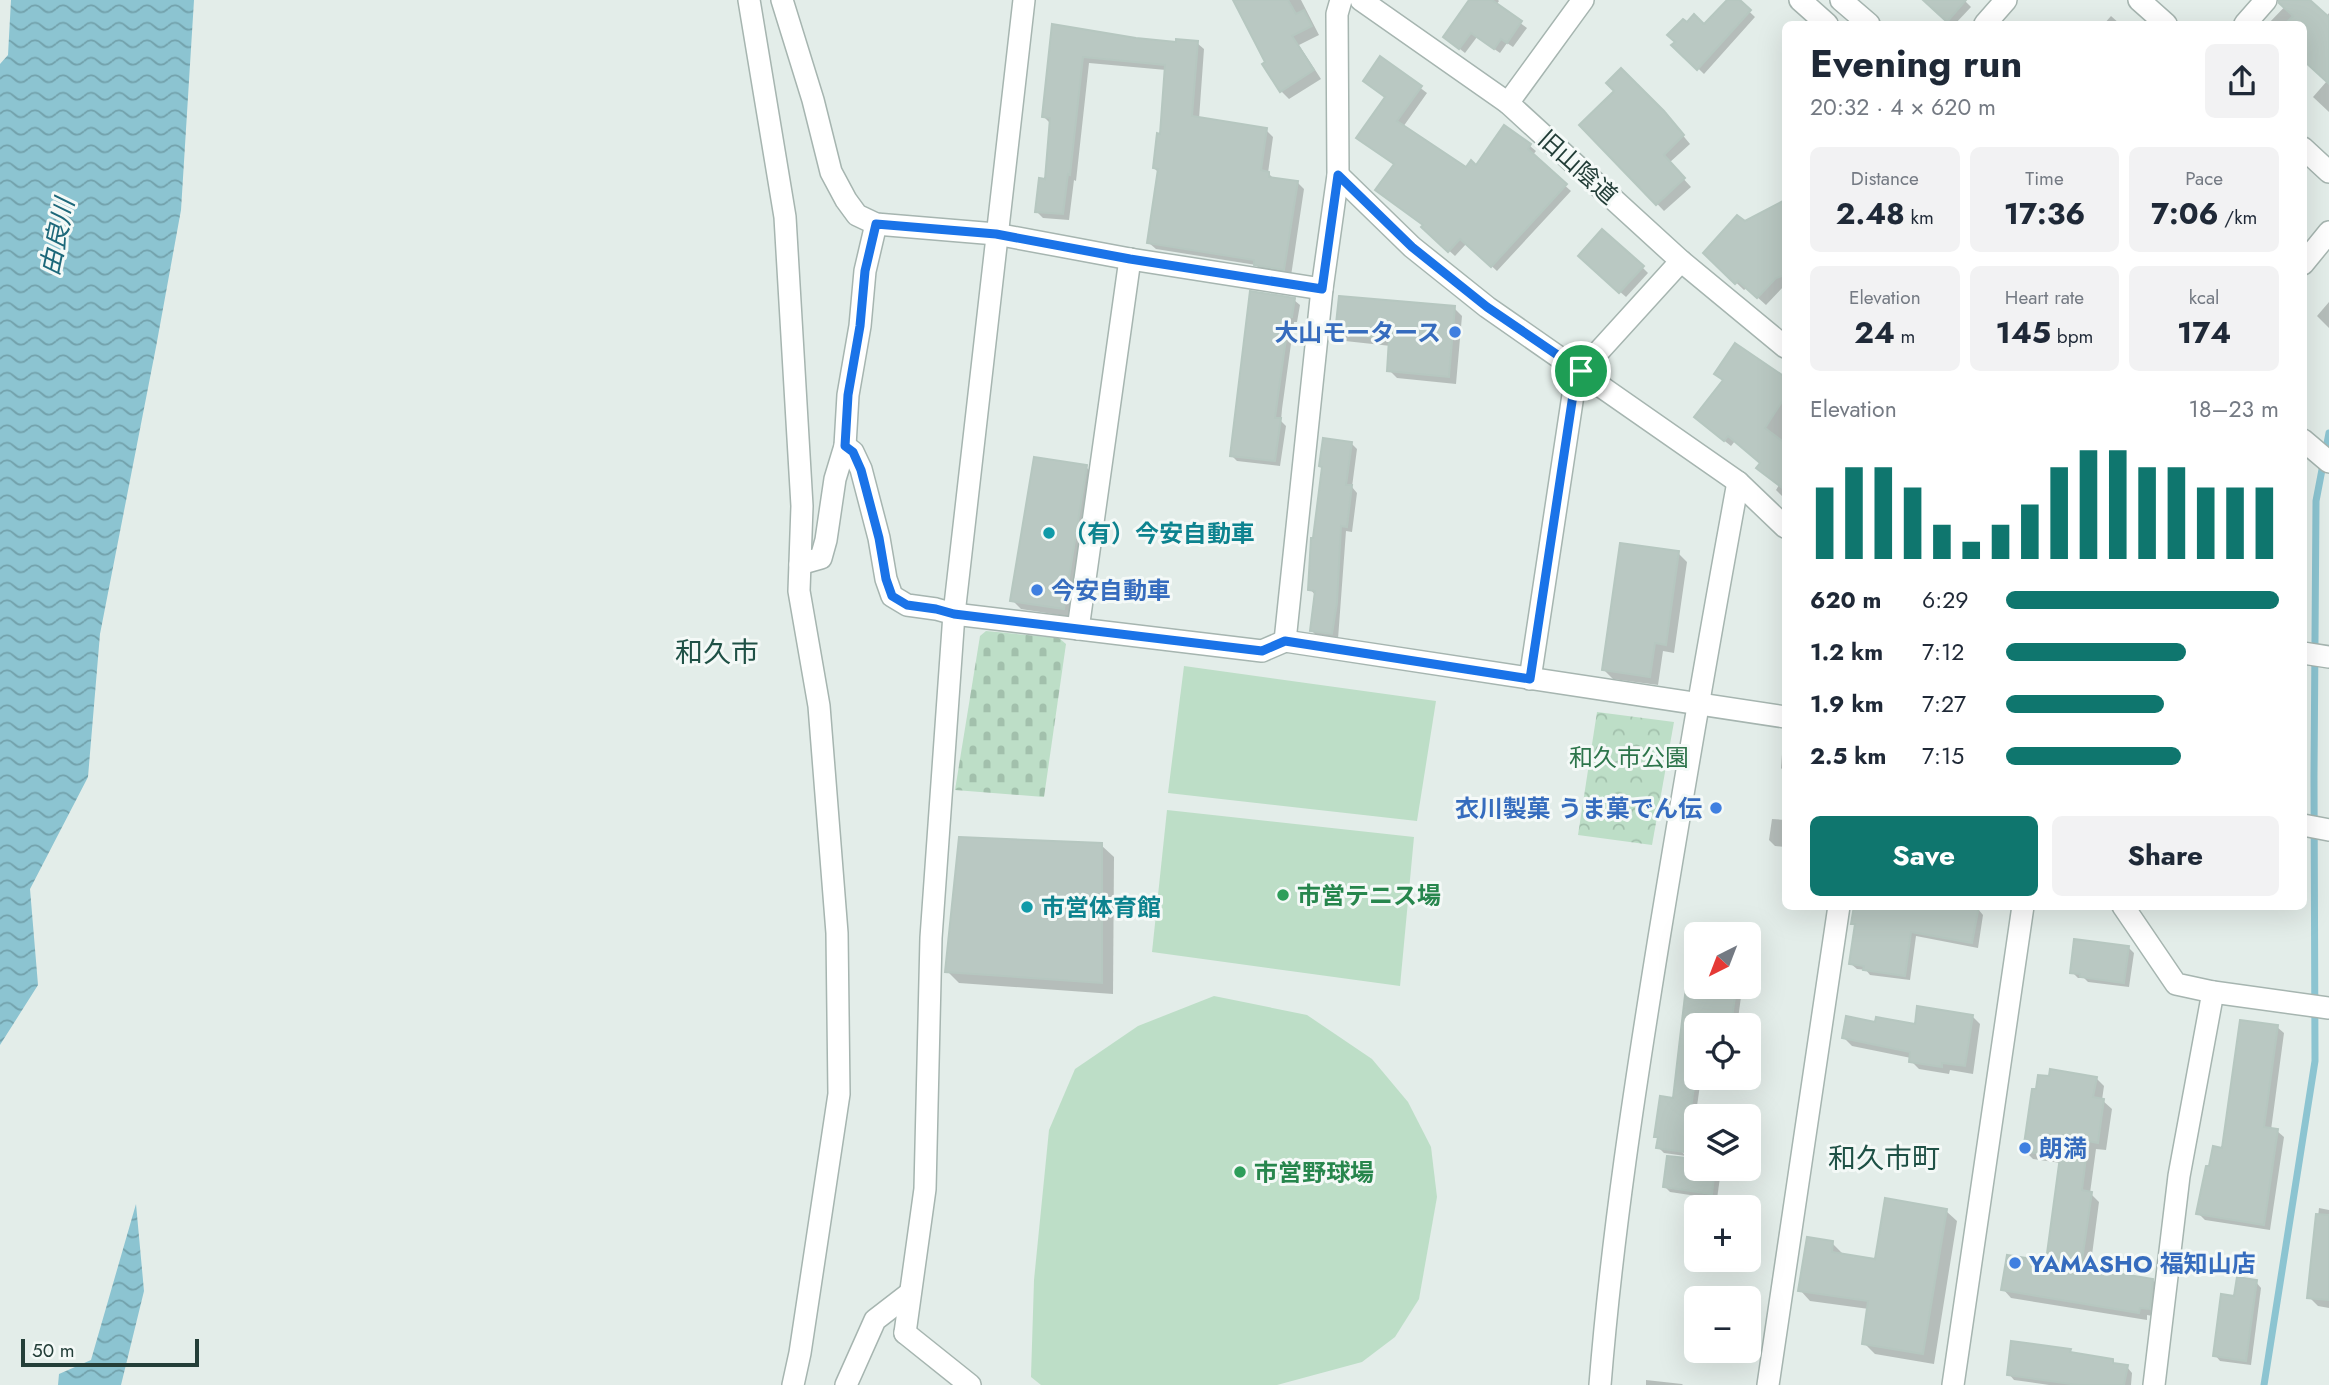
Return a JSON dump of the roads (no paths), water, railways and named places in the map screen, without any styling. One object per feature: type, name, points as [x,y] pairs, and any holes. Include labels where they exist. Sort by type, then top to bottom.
[{"type":"street","points":[[749,0],[785,217],[802,506],[799,591],[819,706],[837,933],[839,1094],[793,1385]]},
{"type":"street","points":[[782,0],[813,100],[831,172],[857,215],[876,224],[996,234],[1130,259],[1322,289]]},
{"type":"street","points":[[970,1385],[905,1334],[925,1189],[931,937],[954,614],[1024,0]]},
{"type":"street","points":[[1285,641],[1322,289],[1338,175],[1337,14],[1341,0]]},
{"type":"street","name":"旧山陰道","points":[[1361,0],[1508,103],[1681,261],[1782,345]]},
{"type":"street","points":[[1508,103],[1583,0]]},
{"type":"street","points":[[1800,0],[1824,21]]},
{"type":"street","points":[[1841,0],[1866,21]]},
{"type":"street","points":[[1988,21],[2006,0]]},
{"type":"street","points":[[2139,0],[2163,21]]},
{"type":"street","points":[[2248,21],[2266,0]]},
{"type":"street","points":[[2307,152],[2329,172]]},
{"type":"street","points":[[1338,175],[1412,247],[1487,307],[1738,482],[1782,524]]},
{"type":"street","points":[[800,564],[821,558],[827,540],[835,479],[845,446],[848,395],[860,326],[865,271],[876,224]]},
{"type":"street","points":[[2307,259],[2329,232]]},
{"type":"street","points":[[1079,629],[1130,259]]},
{"type":"street","points":[[1530,679],[1573,395],[1581,371],[1681,261]]},
{"type":"street","points":[[2307,443],[2329,462]]},
{"type":"street","points":[[845,446],[853,452],[861,470],[892,596],[907,605],[954,614],[1262,651],[1285,641],[1782,717]]},
{"type":"street","points":[[1600,1385],[1607,1299],[1636,1081],[1697,705],[1738,482]]},
{"type":"street","points":[[2307,654],[2329,657]]},
{"type":"street","points":[[2307,826],[2329,830]]},
{"type":"street","points":[[1769,1385],[1838,910]]},
{"type":"street","points":[[1954,1385],[2022,910]]},
{"type":"street","points":[[2126,910],[2175,984],[2329,1008]]},
{"type":"street","points":[[2154,1385],[2179,1176],[2213,992]]},
{"type":"street","points":[[846,1385],[876,1320],[910,1293]]},
{"type":"water","name":"由良川","points":[[11,0],[194,0],[181,210],[100,634],[88,777],[30,889],[38,985],[0,1045],[0,64],[8,55]]},
{"type":"water","points":[[136,1204],[144,1291],[121,1385],[58,1385],[59,1374],[91,1360]]},
{"type":"waterway","points":[[2264,1385],[2315,1061],[2316,501],[2329,433]]},
{"type":"place","name":"大山モータース","points":[[1455,332]]},
{"type":"place","name":"（有）今安自動車","points":[[1049,533]]},
{"type":"place","name":"今安自動車","points":[[1037,590]]},
{"type":"place","name":"衣川製菓 うま菓でん伝","points":[[1716,808]]},
{"type":"place","name":"市営テニス場","points":[[1283,895]]},
{"type":"place","name":"市営体育館","points":[[1027,907]]},
{"type":"place","name":"朗満","points":[[2025,1148]]},
{"type":"place","name":"市営野球場","points":[[1240,1172]]},
{"type":"place","name":"YAMASHO 福知山店","points":[[2015,1263]]},
{"type":"district","name":"和久市","points":[[717,652]]},
{"type":"district","name":"和久市町","points":[[1884,1158]]},
{"type":"park label","name":"和久市公園","points":[[1629,757]]}]
